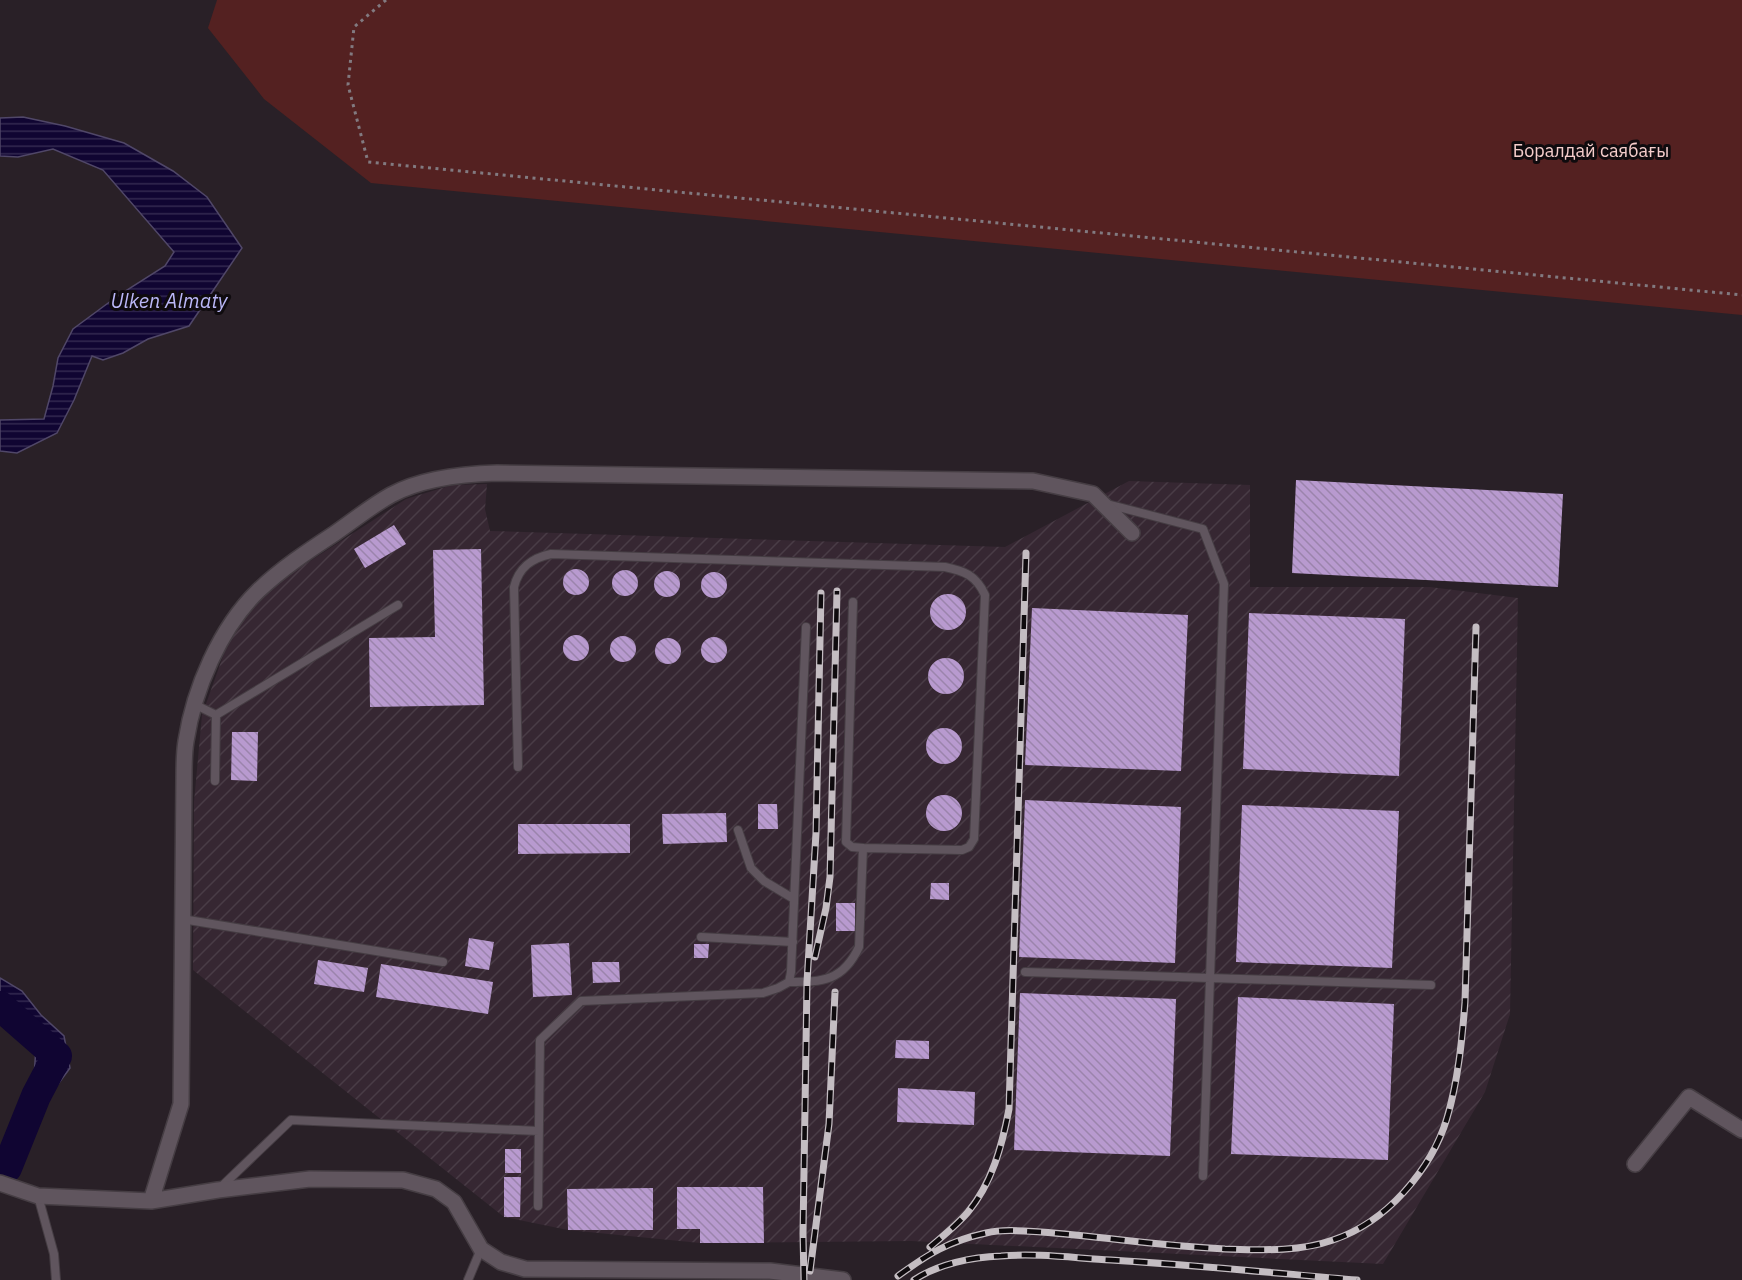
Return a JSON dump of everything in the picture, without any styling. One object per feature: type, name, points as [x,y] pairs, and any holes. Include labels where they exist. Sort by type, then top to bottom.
[{"type":"street","points":[[151,1202],[181,1104],[185,742],[194,704],[210,662],[232,623],[256,593],[282,570],[392,494],[431,480],[465,474],[496,473],[1033,481],[1093,494],[1132,533]]},
{"type":"street","points":[[1635,1164],[1689,1097],[1742,1130]]},
{"type":"street","points":[[0,1183],[38,1196],[151,1202],[218,1190],[310,1179],[403,1180],[436,1189],[454,1202],[481,1249],[501,1262],[525,1269],[771,1275],[843,1280]]},
{"type":"lane","points":[[1102,503],[1203,529],[1224,584],[1203,1176]]},
{"type":"lane","points":[[518,768],[514,587],[516,576],[530,561],[551,554],[945,567],[961,570],[972,577],[981,586],[985,595],[974,839],[969,847],[962,850],[863,848],[852,847],[846,842],[853,602]]},
{"type":"lane","points":[[216,715],[398,605]]},
{"type":"lane","points":[[789,982],[793,942],[806,627]]},
{"type":"lane","points":[[194,704],[216,715]]},
{"type":"lane","points":[[215,781],[216,715]]},
{"type":"lane","points":[[738,830],[751,868],[764,881],[794,899]]},
{"type":"lane","points":[[538,1206],[540,1040],[581,1001],[763,993],[789,982],[829,979],[842,971],[854,958],[859,946],[863,848]]},
{"type":"lane","points":[[182,919],[443,962]]},
{"type":"lane","points":[[701,937],[793,942]]},
{"type":"lane","points":[[1025,972],[1431,985]]},
{"type":"lane","points":[[218,1190],[291,1120],[539,1131]]},
{"type":"lane","points":[[38,1196],[54,1254],[56,1280]]},
{"type":"lane","points":[[468,1280],[481,1249]]},
{"type":"path","points":[[386,0],[354,27],[348,86],[368,162],[1742,295]]},
{"type":"shaded area","points":[[1129,481],[1250,485],[1250,587],[1430,587],[1518,598],[1510,1014],[1485,1092],[1383,1264],[911,1241],[700,1243],[568,1230],[504,1217],[193,970],[194,802],[202,715],[227,645],[260,597],[293,572],[406,499],[452,485],[487,484],[485,509],[490,531],[1005,547]]},
{"type":"green space","name":"Боралдай саябағы","points":[[217,0],[1742,0],[1742,315],[371,183],[264,99],[208,28]]},
{"type":"water","name":"Ulken Almaty","points":[[23,117],[124,143],[173,171],[207,197],[242,248],[189,326],[148,339],[123,353],[103,360],[92,356],[74,400],[57,433],[17,453],[0,451],[0,420],[44,419],[58,358],[73,329],[119,295],[165,266],[174,252],[103,170],[53,149],[18,157],[0,156],[0,118]]},
{"type":"water","points":[[0,978],[22,991],[41,1015],[64,1036],[70,1068],[44,1103],[23,1102],[34,1077],[36,1047],[22,1025],[0,1013]]},
{"type":"building","points":[[1296,480],[1563,494],[1558,587],[1292,573]]},
{"type":"building","points":[[394,525],[406,544],[365,568],[354,549]]},
{"type":"building","points":[[481,549],[484,705],[370,707],[369,638],[435,637],[433,550]]},
{"type":"building","points":[[576,569],[585,573],[589,582],[585,591],[576,595],[567,591],[563,582],[567,573]]},
{"type":"building","points":[[625,570],[634,574],[638,583],[634,592],[625,596],[616,592],[612,583],[616,574]]},
{"type":"building","points":[[667,571],[676,575],[680,584],[676,593],[667,597],[658,593],[654,584],[658,575]]},
{"type":"building","points":[[714,572],[723,576],[727,585],[723,594],[714,598],[705,594],[701,585],[705,576]]},
{"type":"building","points":[[948,594],[960,600],[966,612],[960,624],[948,630],[936,624],[930,612],[936,600]]},
{"type":"building","points":[[1032,608],[1188,615],[1181,771],[1025,765]]},
{"type":"building","points":[[1249,613],[1405,619],[1399,776],[1243,769]]},
{"type":"building","points":[[576,635],[585,639],[589,648],[585,657],[576,661],[567,657],[563,648],[567,639]]},
{"type":"building","points":[[623,636],[632,640],[636,649],[632,658],[623,662],[614,658],[610,649],[614,640]]},
{"type":"building","points":[[714,637],[723,641],[727,650],[723,659],[714,663],[705,659],[701,650],[705,641]]},
{"type":"building","points":[[668,638],[677,642],[681,651],[677,660],[668,664],[659,660],[655,651],[659,642]]},
{"type":"building","points":[[946,658],[958,664],[964,676],[958,688],[946,694],[934,688],[928,676],[934,664]]},
{"type":"building","points":[[944,728],[956,734],[962,746],[956,758],[944,764],[932,758],[926,746],[932,734]]},
{"type":"building","points":[[232,732],[258,732],[257,781],[231,780]]},
{"type":"building","points":[[944,795],[956,801],[962,813],[956,825],[944,831],[932,825],[926,813],[932,801]]},
{"type":"building","points":[[1025,800],[1181,807],[1175,963],[1019,957]]},
{"type":"building","points":[[758,804],[777,804],[778,829],[758,829]]},
{"type":"building","points":[[1242,805],[1399,811],[1392,968],[1236,962]]},
{"type":"building","points":[[726,813],[727,842],[663,844],[662,814]]},
{"type":"building","points":[[518,824],[630,824],[630,853],[518,854]]},
{"type":"building","points":[[931,883],[949,883],[949,900],[930,899]]},
{"type":"building","points":[[836,903],[855,903],[855,931],[836,931]]},
{"type":"building","points":[[469,938],[494,942],[489,970],[465,966]]},
{"type":"building","points":[[569,943],[572,995],[533,997],[531,945]]},
{"type":"building","points":[[694,944],[709,944],[708,958],[694,958]]},
{"type":"building","points":[[318,960],[368,968],[364,992],[314,984]]},
{"type":"building","points":[[592,962],[619,962],[620,982],[593,983]]},
{"type":"building","points":[[381,964],[493,982],[488,1014],[376,997]]},
{"type":"building","points":[[1020,993],[1176,999],[1170,1156],[1014,1150]]},
{"type":"building","points":[[1238,997],[1394,1004],[1388,1160],[1231,1154]]},
{"type":"building","points":[[896,1040],[929,1041],[929,1059],[895,1058]]},
{"type":"building","points":[[898,1088],[975,1092],[974,1125],[897,1122]]},
{"type":"building","points":[[505,1149],[521,1149],[521,1173],[505,1173]]},
{"type":"building","points":[[504,1177],[521,1177],[520,1217],[504,1217]]},
{"type":"building","points":[[677,1187],[763,1187],[764,1243],[700,1243],[700,1229],[677,1229]]},
{"type":"building","points":[[653,1188],[653,1230],[568,1230],[567,1189]]},
{"type":"waterway","name":"Ulken Almaty","points":[[0,1006],[57,1056],[36,1096],[7,1168]]},
{"type":"railway","points":[[930,1247],[964,1217],[984,1189],[999,1150],[1009,1109],[1026,553]]},
{"type":"railway","points":[[815,957],[830,877],[837,591]]},
{"type":"railway","points":[[804,1280],[807,982],[816,833],[821,593]]},
{"type":"railway","points":[[898,1276],[950,1244],[973,1236],[1000,1231],[1051,1233],[1225,1249],[1307,1247],[1333,1240],[1362,1226],[1389,1207],[1404,1192],[1430,1157],[1444,1128],[1454,1090],[1461,1046],[1465,1002],[1476,627]]},
{"type":"railway","points":[[810,1271],[829,1124],[835,992]]},
{"type":"railway","points":[[914,1280],[944,1266],[967,1260],[1028,1255],[1172,1264],[1357,1280]]}]
